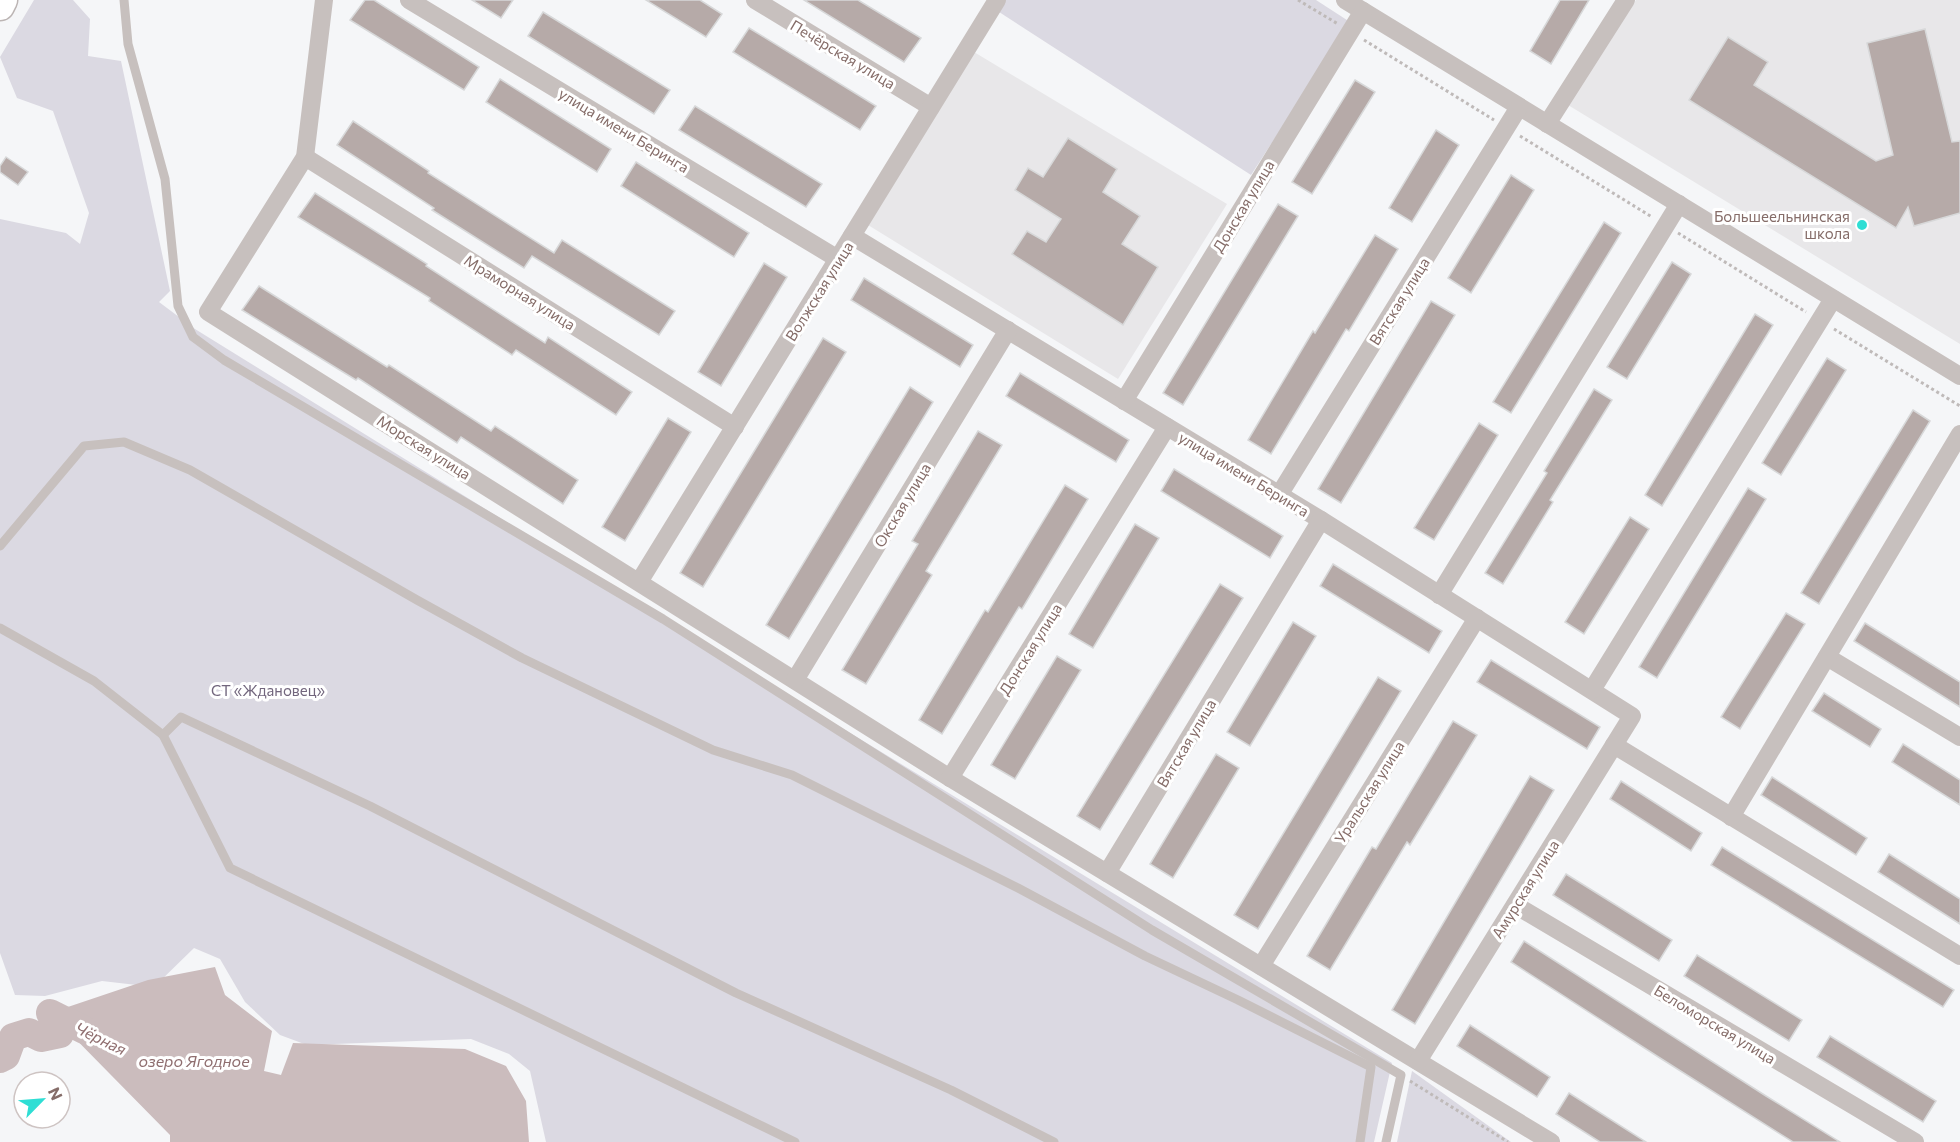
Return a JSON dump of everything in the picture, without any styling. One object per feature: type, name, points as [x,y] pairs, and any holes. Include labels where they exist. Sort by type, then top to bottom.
[{"type":"main road","points":[[0,6],[3,0]]},
{"type":"street","points":[[305,157],[324,0]]},
{"type":"street","name":"улица имени Беринга","points":[[409,0],[838,259]]},
{"type":"street","name":"Печёрская улица","points":[[755,0],[931,107]]},
{"type":"street","name":"Волжская улица","points":[[639,582],[997,0]]},
{"type":"street","points":[[1345,0],[1960,376]]},
{"type":"street","points":[[1547,124],[1626,0]]},
{"type":"street","name":"Донская улица","points":[[1124,401],[1363,11]]},
{"type":"street","name":"Вятская улица","points":[[1279,495],[1519,107]]},
{"type":"street","name":"Морская улица","points":[[305,157],[208,312],[950,778],[1551,1142]]},
{"type":"street","name":"Мраморная улица","points":[[305,157],[735,427]]},
{"type":"street","points":[[1439,595],[1679,204]]},
{"type":"street","name":"улица имени Беринга","points":[[852,236],[1321,520],[1632,716]]},
{"type":"street","points":[[1592,690],[1833,299]]},
{"type":"street","name":"Окская улица","points":[[795,680],[1008,330]]},
{"type":"street","name":"Донская улица","points":[[950,778],[1167,427]]},
{"type":"street","points":[[1731,817],[1960,434]]},
{"type":"street","name":"Вятская улица","points":[[1107,873],[1321,520]]},
{"type":"street","name":"Уральская улица","points":[[1261,966],[1477,618]]},
{"type":"street","points":[[1827,657],[1960,737]]},
{"type":"street","name":"Амурская улица","points":[[1418,1061],[1632,716]]},
{"type":"street","points":[[1614,745],[1960,956]]},
{"type":"street","name":"Беломорская улица","points":[[1515,905],[1915,1142]]},
{"type":"lane","points":[[124,0],[128,44],[165,178],[178,306],[193,337],[224,360],[663,619],[1152,930],[1401,1075],[1386,1142]]},
{"type":"lane","points":[[0,546],[84,446],[124,442],[190,470],[522,658],[712,750],[792,775],[1018,888],[1145,956],[1371,1067],[1360,1142]]},
{"type":"lane","points":[[0,628],[94,681],[163,735],[230,868],[795,1142]]},
{"type":"lane","points":[[163,735],[181,717],[370,806],[736,993],[951,1090],[1054,1142]]},
{"type":"path","points":[[1298,0],[1960,406]]},
{"type":"path","points":[[1401,1075],[1508,1142]]},
{"type":"shaded area","name":"Большеельнинская школа","points":[[1636,0],[1960,0],[1960,344],[1568,105]]},
{"type":"shaded area","points":[[974,52],[1227,204],[1118,379],[868,225]]},
{"type":"green space","name":"СТ «Ждановец»","points":[[34,0],[73,0],[90,19],[88,56],[121,61],[170,291],[159,302],[195,329],[663,619],[1392,1063],[1374,1142],[546,1142],[530,1071],[509,1054],[471,1039],[307,1045],[280,1035],[245,1002],[220,959],[194,948],[154,987],[102,981],[45,996],[15,995],[0,953],[0,219],[66,233],[80,244],[89,213],[53,111],[17,98],[0,57]]},
{"type":"green space","points":[[1003,0],[1316,0],[1350,22],[1251,175],[996,10]]},
{"type":"green space","points":[[1412,1071],[1511,1142],[1397,1142]]},
{"type":"water","name":"озеро Ягодное","points":[[215,967],[225,995],[272,1031],[264,1071],[281,1075],[293,1043],[465,1049],[506,1066],[526,1101],[529,1142],[170,1142],[170,1135],[50,1013],[148,980]]},
{"type":"building","points":[[365,0],[374,0],[479,67],[464,90],[350,20]]},
{"type":"building","points":[[472,0],[513,0],[501,18]]},
{"type":"building","points":[[646,0],[700,0],[722,14],[706,37]]},
{"type":"building","points":[[804,0],[858,0],[921,38],[904,62]]},
{"type":"building","points":[[1560,0],[1589,0],[1551,64],[1530,51]]},
{"type":"building","points":[[543,12],[670,90],[654,114],[528,36]]},
{"type":"building","points":[[749,28],[876,106],[860,130],[733,52]]},
{"type":"building","points":[[1925,29],[1952,142],[1960,141],[1960,213],[1914,226],[1908,207],[1896,228],[1689,100],[1728,37],[1768,62],[1754,85],[1876,161],[1893,155],[1867,43]]},
{"type":"building","points":[[500,79],[611,149],[597,172],[486,102]]},
{"type":"building","points":[[1355,80],[1375,92],[1312,194],[1292,182]]},
{"type":"building","points":[[695,106],[822,184],[806,207],[679,130]]},
{"type":"building","points":[[353,121],[429,171],[428,173],[554,253],[562,240],[675,311],[659,335],[532,256],[524,268],[432,210],[434,208],[337,145]]},
{"type":"building","points":[[1436,130],[1459,145],[1412,222],[1389,208]]},
{"type":"building","points":[[1068,138],[1117,169],[1103,192],[1140,216],[1122,244],[1158,267],[1123,325],[1012,254],[1027,231],[1046,242],[1061,219],[1015,190],[1028,168],[1043,177]]},
{"type":"building","points":[[6,157],[28,172],[18,185],[0,172],[0,166]]},
{"type":"building","points":[[636,162],[749,233],[734,257],[621,186]]},
{"type":"building","points":[[1511,175],[1534,190],[1471,293],[1448,278]]},
{"type":"building","points":[[315,193],[545,343],[548,337],[632,392],[616,415],[516,350],[512,355],[429,301],[430,298],[298,217]]},
{"type":"building","points":[[1278,204],[1298,216],[1183,405],[1163,393]]},
{"type":"building","points":[[1604,222],[1621,233],[1511,413],[1493,402]]},
{"type":"building","points":[[1375,235],[1398,249],[1349,331],[1346,329],[1271,454],[1248,440],[1313,331],[1315,333]]},
{"type":"building","points":[[1672,262],[1691,274],[1627,379],[1607,367]]},
{"type":"building","points":[[764,263],[787,277],[721,386],[698,372]]},
{"type":"building","points":[[864,278],[973,345],[960,367],[851,300]]},
{"type":"building","points":[[259,286],[387,367],[389,365],[491,431],[495,426],[578,480],[563,504],[461,437],[457,443],[358,378],[356,380],[242,310]]},
{"type":"building","points":[[1431,301],[1455,315],[1341,503],[1318,489]]},
{"type":"building","points":[[1755,314],[1773,325],[1662,506],[1645,495]]},
{"type":"building","points":[[823,338],[846,352],[703,587],[680,573]]},
{"type":"building","points":[[1827,358],[1846,370],[1781,475],[1762,463]]},
{"type":"building","points":[[1020,373],[1129,440],[1116,462],[1006,396]]},
{"type":"building","points":[[910,387],[933,402],[789,639],[766,625]]},
{"type":"building","points":[[1594,389],[1612,400],[1550,500],[1553,502],[1503,584],[1485,573],[1547,473],[1544,471]]},
{"type":"building","points":[[1913,410],[1930,421],[1819,604],[1801,593]]},
{"type":"building","points":[[668,418],[691,432],[625,541],[602,527]]},
{"type":"building","points":[[1479,423],[1498,435],[1434,540],[1414,528]]},
{"type":"building","points":[[978,431],[1002,445],[926,571],[932,575],[866,684],[842,670],[918,544],[912,541]]},
{"type":"building","points":[[1174,469],[1283,536],[1270,558],[1161,491]]},
{"type":"building","points":[[1065,485],[1088,499],[1022,609],[1019,607],[942,734],[919,720],[985,610],[988,612]]},
{"type":"building","points":[[1748,488],[1766,499],[1657,678],[1639,667]]},
{"type":"building","points":[[1630,517],[1649,529],[1584,634],[1565,622]]},
{"type":"building","points":[[1135,524],[1159,538],[1093,648],[1069,634]]},
{"type":"building","points":[[1333,564],[1442,631],[1429,653],[1320,586]]},
{"type":"building","points":[[1220,584],[1243,598],[1100,830],[1077,816]]},
{"type":"building","points":[[1786,613],[1805,624],[1740,729],[1721,717]]},
{"type":"building","points":[[1293,622],[1316,636],[1250,746],[1227,732]]},
{"type":"building","points":[[1865,623],[1960,682],[1960,707],[1854,641]]},
{"type":"building","points":[[1057,656],[1081,670],[1015,779],[991,765]]},
{"type":"building","points":[[1491,660],[1600,727],[1587,749],[1477,682]]},
{"type":"building","points":[[1378,677],[1401,691],[1258,929],[1234,915]]},
{"type":"building","points":[[1824,693],[1881,729],[1870,747],[1812,711]]},
{"type":"building","points":[[1453,721],[1477,735],[1410,845],[1407,842],[1330,970],[1307,956],[1372,847],[1376,849]]},
{"type":"building","points":[[1903,744],[1960,780],[1960,805],[1892,762]]},
{"type":"building","points":[[1216,754],[1239,768],[1173,878],[1150,864]]},
{"type":"building","points":[[1530,776],[1554,790],[1415,1024],[1392,1010]]},
{"type":"building","points":[[1772,777],[1867,838],[1856,855],[1761,795]]},
{"type":"building","points":[[1621,781],[1702,833],[1691,851],[1610,799]]},
{"type":"building","points":[[1722,847],[1954,990],[1943,1007],[1711,865]]},
{"type":"building","points":[[1889,854],[1960,899],[1960,924],[1878,872]]},
{"type":"building","points":[[1566,874],[1672,940],[1659,961],[1553,895]]},
{"type":"building","points":[[1524,941],[1840,1142],[1793,1142],[1660,1058],[1511,962]]},
{"type":"building","points":[[1697,955],[1802,1020],[1789,1041],[1684,976]]},
{"type":"building","points":[[1470,1025],[1550,1077],[1537,1097],[1457,1046]]},
{"type":"building","points":[[1830,1036],[1936,1101],[1923,1122],[1817,1057]]},
{"type":"building","points":[[1569,1093],[1646,1142],[1600,1142],[1556,1114]]},
{"type":"waterway","name":"Чёрная","points":[[0,1059],[6,1056],[13,1037],[29,1032],[41,1038],[60,1034],[50,1013],[84,1030]]},
{"type":"place","name":"Большеельнинская школа","points":[[1862,225]]}]
